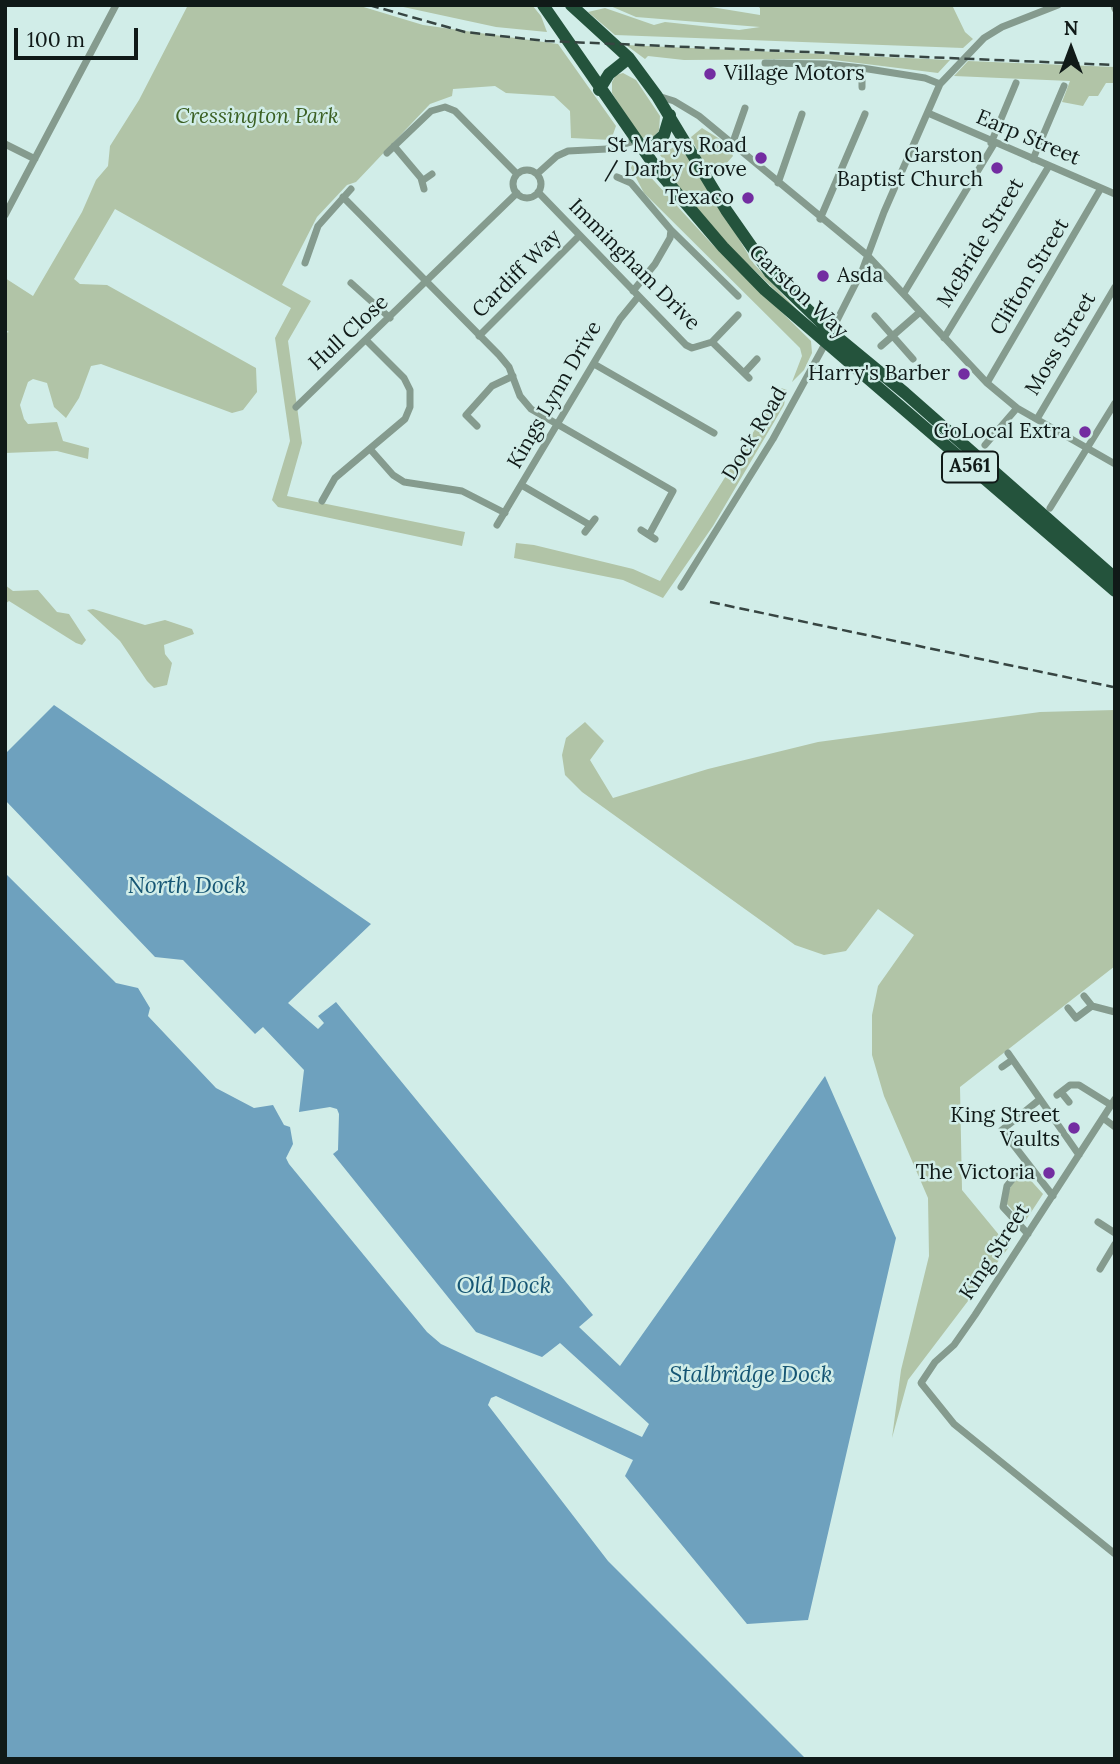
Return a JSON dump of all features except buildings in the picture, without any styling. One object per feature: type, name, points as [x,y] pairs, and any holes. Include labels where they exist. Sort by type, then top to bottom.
[{"type":"highway","name":"A561","points":[[543,5],[637,144]]},
{"type":"highway","name":"A561","points":[[571,5],[626,55],[657,96]]},
{"type":"highway","points":[[599,90],[626,55]]},
{"type":"highway","name":"Garston Way","points":[[657,96],[759,259],[828,338],[905,393],[1115,578]]},
{"type":"highway","points":[[637,144],[654,144],[664,135],[670,115]]},
{"type":"highway","name":"Garston Way","points":[[637,144],[731,255],[1115,591]]},
{"type":"street","points":[[5,215],[116,5]]},
{"type":"street","name":"Dock Road","points":[[681,587],[773,439],[828,338],[862,271],[940,84],[957,62],[984,38],[1002,27],[1058,5]]},
{"type":"street","points":[[765,63],[826,64],[862,68],[925,78],[940,84]]},
{"type":"street","points":[[775,63],[775,81]]},
{"type":"street","points":[[862,68],[862,87]]},
{"type":"street","points":[[904,293],[992,143],[1016,83]]},
{"type":"street","points":[[1033,159],[1064,86]]},
{"type":"street","points":[[657,96],[674,101],[699,116],[733,142],[820,219],[867,255],[987,383],[1017,408],[1115,464]]},
{"type":"street","points":[[387,153],[431,111],[445,107],[455,111],[517,174]]},
{"type":"street","points":[[733,142],[745,108]]},
{"type":"street","points":[[778,183],[802,114]]},
{"type":"street","points":[[820,219],[865,114]]},
{"type":"street","name":"Earp Street","points":[[928,114],[1115,194]]},
{"type":"street","points":[[5,144],[34,159]]},
{"type":"street","points":[[537,174],[546,164],[568,151],[637,144]]},
{"type":"street","points":[[394,146],[423,185],[432,174]]},
{"type":"street","name":"McBride Street","points":[[944,338],[1049,166]]},
{"type":"street","points":[[527,170],[537,174],[540,184],[538,191],[527,197],[517,193],[513,184],[517,174],[527,170]]},
{"type":"street","points":[[617,177],[632,180],[671,230],[738,296]]},
{"type":"street","name":"Clifton Street","points":[[987,383],[1101,188]]},
{"type":"street","points":[[305,263],[318,226],[351,190]]},
{"type":"street","name":"Immingham Drive","points":[[538,191],[686,345],[692,348],[712,342],[738,315]]},
{"type":"street","name":"Hull Close","points":[[296,407],[517,193]]},
{"type":"street","points":[[343,197],[499,355],[513,376],[520,396],[531,409],[673,491],[648,535]]},
{"type":"street","name":"Kings Lynn Drive","points":[[498,525],[670,238],[671,230]]},
{"type":"street","name":"Cardiff Way","points":[[479,335],[579,236]]},
{"type":"street","points":[[351,283],[390,318]]},
{"type":"street","name":"Moss Street","points":[[1037,419],[1115,287]]},
{"type":"street","points":[[881,346],[920,312]]},
{"type":"street","points":[[875,316],[914,359]]},
{"type":"street","points":[[323,501],[335,478],[405,419],[411,398],[404,378],[366,340]]},
{"type":"street","name":"Immingham Drive","points":[[712,342],[746,376],[757,359]]},
{"type":"street","points":[[594,364],[713,433]]},
{"type":"street","points":[[477,426],[466,415],[492,386],[513,376]]},
{"type":"street","points":[[1050,508],[1115,403]]},
{"type":"street","points":[[985,445],[1017,408]]},
{"type":"street","points":[[370,449],[393,475],[404,482],[462,491],[505,513]]},
{"type":"street","points":[[523,486],[590,525]]},
{"type":"street","points":[[1084,996],[1092,1006],[1115,1012]]},
{"type":"street","points":[[1068,1008],[1076,1018],[1092,1006]]},
{"type":"street","points":[[1002,1067],[1010,1057],[1079,1155]]},
{"type":"street","points":[[1069,1102],[1059,1093],[1070,1086],[1079,1086],[1113,1102]]},
{"type":"street","points":[[1039,1100],[1002,1130],[1053,1196]]},
{"type":"street","name":"King Street","points":[[1113,1102],[954,1345],[935,1362],[921,1383],[954,1423],[1115,1555]]},
{"type":"street","points":[[1103,1118],[1115,1127]]},
{"type":"street","points":[[1026,1162],[1007,1185],[1003,1207],[1028,1234]]},
{"type":"street","points":[[1098,1222],[1115,1233]]},
{"type":"street","points":[[1100,1269],[1115,1244]]},
{"type":"green space","name":"Cressington Park","points":[[188,5],[357,5],[423,25],[558,44],[616,126],[611,140],[571,138],[570,111],[554,96],[506,93],[495,86],[453,89],[452,96],[430,104],[356,182],[347,185],[317,217],[282,285],[311,301],[288,341],[302,443],[287,496],[465,532],[462,546],[278,507],[272,500],[290,441],[275,338],[291,308],[115,209],[74,279],[80,284],[107,285],[256,368],[257,392],[243,410],[232,413],[101,364],[91,366],[79,398],[66,418],[54,407],[47,383],[33,379],[28,382],[20,405],[24,419],[28,424],[57,422],[63,441],[89,448],[88,459],[57,451],[5,453],[5,333],[9,332],[5,330],[5,278],[33,296],[82,212],[96,180],[108,166],[110,146],[139,100]]},
{"type":"green space","points":[[394,5],[532,5],[541,16],[547,32],[496,27]]},
{"type":"green space","points":[[608,5],[699,5],[760,15],[760,8],[756,5],[952,5],[965,32],[973,39],[963,48],[615,35],[588,12],[605,8],[654,25],[665,22],[739,30],[760,27],[636,17]]},
{"type":"green space","points":[[626,45],[950,60],[938,73],[826,59],[684,60],[648,56],[645,59]]},
{"type":"green space","points":[[968,61],[1115,67],[1115,83],[1106,83],[1098,96],[1089,96],[1083,106],[1062,102],[1070,81],[954,76]]},
{"type":"green space","points":[[623,73],[636,80],[660,116],[659,131],[653,137],[639,138],[612,93],[612,82],[616,75]]},
{"type":"green space","points":[[702,128],[728,144],[733,156],[717,174],[702,161],[691,137]]},
{"type":"green space","points":[[681,143],[754,264],[813,327],[723,240],[662,168],[667,164],[660,155]]},
{"type":"green space","points":[[634,159],[711,243],[811,341],[812,353],[804,370],[792,382],[802,356],[800,348],[644,193],[631,168]]},
{"type":"green space","points":[[781,388],[787,390],[784,405],[713,526],[663,598],[623,580],[514,558],[516,543],[534,545],[633,569],[660,581]]},
{"type":"green space","points":[[5,585],[13,591],[38,590],[57,612],[69,614],[86,640],[82,645],[76,643],[9,601],[5,604]]},
{"type":"green space","points":[[93,609],[145,625],[165,620],[192,629],[194,634],[164,645],[165,654],[172,663],[167,685],[154,688],[147,681],[120,641],[87,610]]},
{"type":"green space","points":[[1115,710],[1115,966],[960,1087],[962,1190],[1009,1247],[908,1380],[892,1438],[901,1370],[929,1256],[928,1198],[884,1096],[872,1055],[872,1015],[878,986],[914,935],[878,909],[846,951],[824,955],[795,945],[582,792],[565,775],[562,755],[566,738],[585,722],[604,741],[590,760],[613,798],[708,769],[818,742],[1040,712]]},
{"type":"green space","points":[[1025,1174],[1043,1194],[1024,1223],[1006,1203],[1010,1188],[1017,1177]]},
{"type":"water","points":[[54,705],[371,924],[288,1003],[318,1029],[324,1023],[318,1016],[336,1002],[593,1315],[579,1327],[620,1366],[825,1076],[896,1238],[808,1620],[747,1624],[625,1476],[633,1460],[496,1396],[491,1398],[488,1405],[608,1561],[806,1759],[5,1759],[5,873],[116,983],[138,988],[150,1008],[148,1016],[216,1088],[254,1108],[273,1105],[284,1125],[290,1127],[293,1144],[286,1158],[289,1164],[427,1332],[441,1344],[642,1437],[649,1424],[560,1343],[542,1357],[476,1332],[333,1154],[338,1150],[337,1109],[330,1107],[299,1112],[304,1070],[263,1027],[255,1034],[183,960],[155,957],[5,800],[5,754]]},
{"type":"railway","points":[[369,5],[465,32],[546,41],[1115,65]]},
{"type":"railway","points":[[710,602],[1113,687]]},
{"type":"place","name":"Village Motors","points":[[710,74]]},
{"type":"place","name":"St Marys Road / Darby Grove","points":[[761,158]]},
{"type":"place","name":"Garston Baptist Church","points":[[997,168]]},
{"type":"place","name":"Texaco","points":[[748,198]]},
{"type":"place","name":"Asda","points":[[823,276]]},
{"type":"place","name":"Harry's Barber","points":[[964,374]]},
{"type":"place","name":"GoLocal Extra","points":[[1085,432]]},
{"type":"place","name":"King Street Vaults","points":[[1074,1128]]},
{"type":"place","name":"The Victoria","points":[[1049,1173]]},
{"type":"water label","name":"North Dock","points":[[187,886]]},
{"type":"water label","name":"Old Dock","points":[[504,1286]]},
{"type":"water label","name":"Stalbridge Dock","points":[[751,1375]]}]
